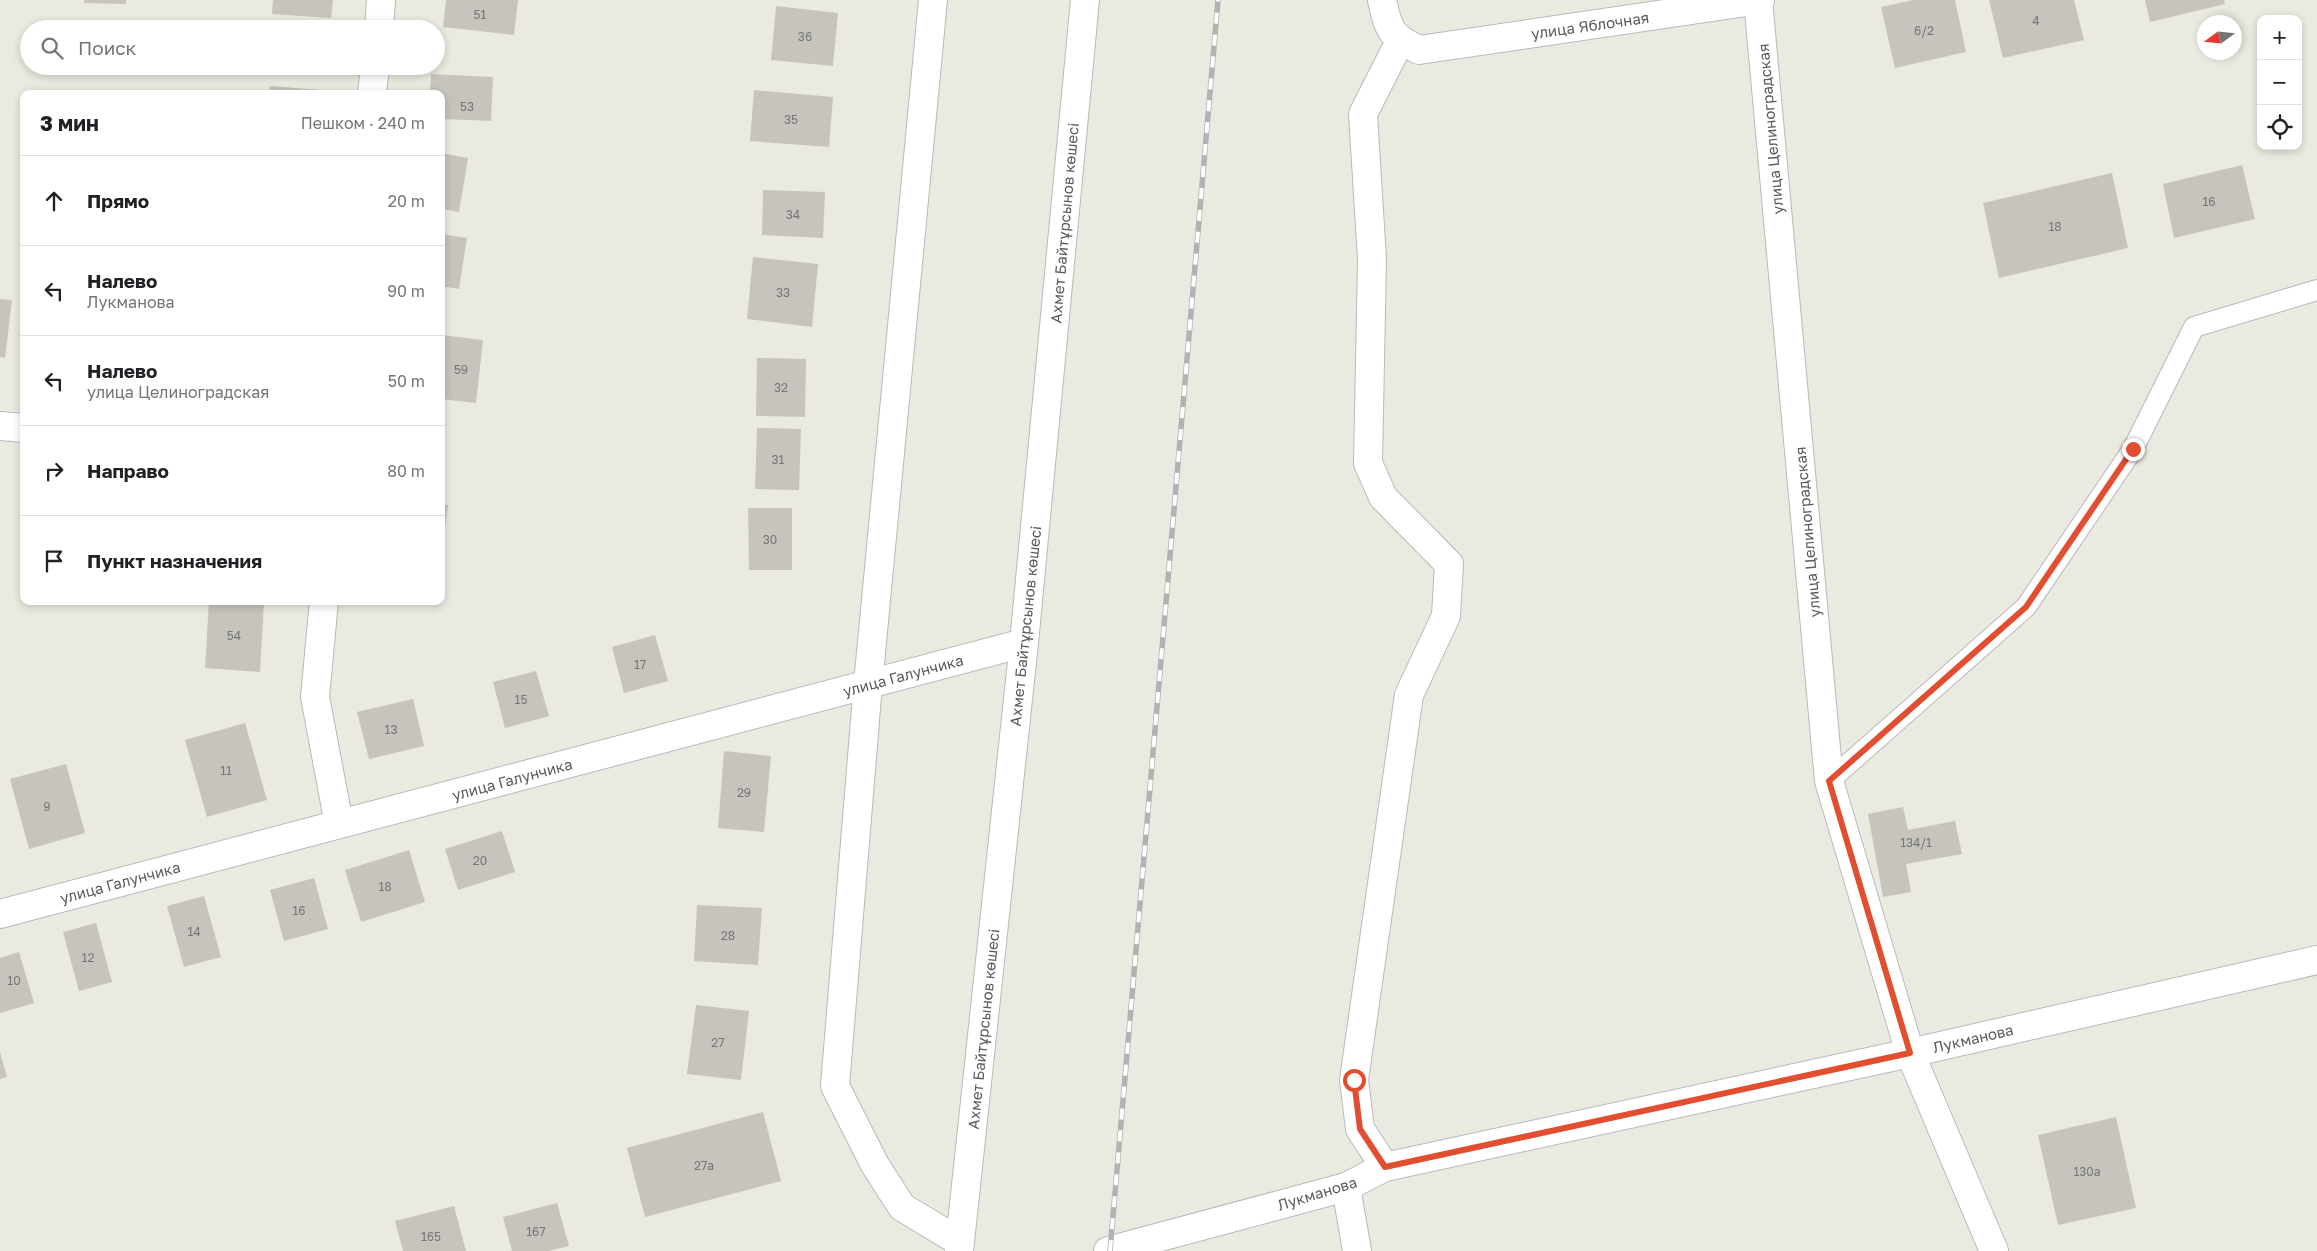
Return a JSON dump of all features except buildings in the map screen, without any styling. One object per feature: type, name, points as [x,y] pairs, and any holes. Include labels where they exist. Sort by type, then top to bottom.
[{"type":"street","points":[[380,20],[381,0]]},
{"type":"street","points":[[933,0],[868,684],[835,1086],[875,1165],[902,1207],[959,1246]]},
{"type":"street","name":"Ахмет Байтұрсынов көшесі","points":[[959,1246],[1024,643],[1085,0]]},
{"type":"street","points":[[1382,0],[1387,22],[1410,46],[1363,114],[1372,259],[1368,463],[1383,498],[1449,564],[1446,616],[1409,695],[1354,1080],[1360,1129],[1385,1167]]},
{"type":"street","name":"улица Яблочная","points":[[1410,46],[1759,0]]},
{"type":"street","name":"улица Целиноградская","points":[[1759,0],[1829,781],[1910,1053],[1994,1251]]},
{"type":"street","points":[[372,90],[374,75]]},
{"type":"street","points":[[0,426],[20,428]]},
{"type":"street","points":[[324,605],[315,697],[339,824]]},
{"type":"street","name":"улица Галунчика","points":[[0,914],[1024,643]]},
{"type":"street","name":"Лукманова","points":[[1108,1251],[1346,1187],[1385,1167],[1910,1053],[2317,960]]},
{"type":"street","points":[[1346,1187],[1357,1251]]},
{"type":"lane","points":[[1829,781],[2026,607],[2133,449],[2194,327],[2317,290]]},
{"type":"railway","points":[[1110,1251],[1218,0]]},
{"type":"route","points":[[1354,1080],[1360,1129],[1385,1167],[1910,1053],[1829,781],[2026,607],[2133,449]]}]
